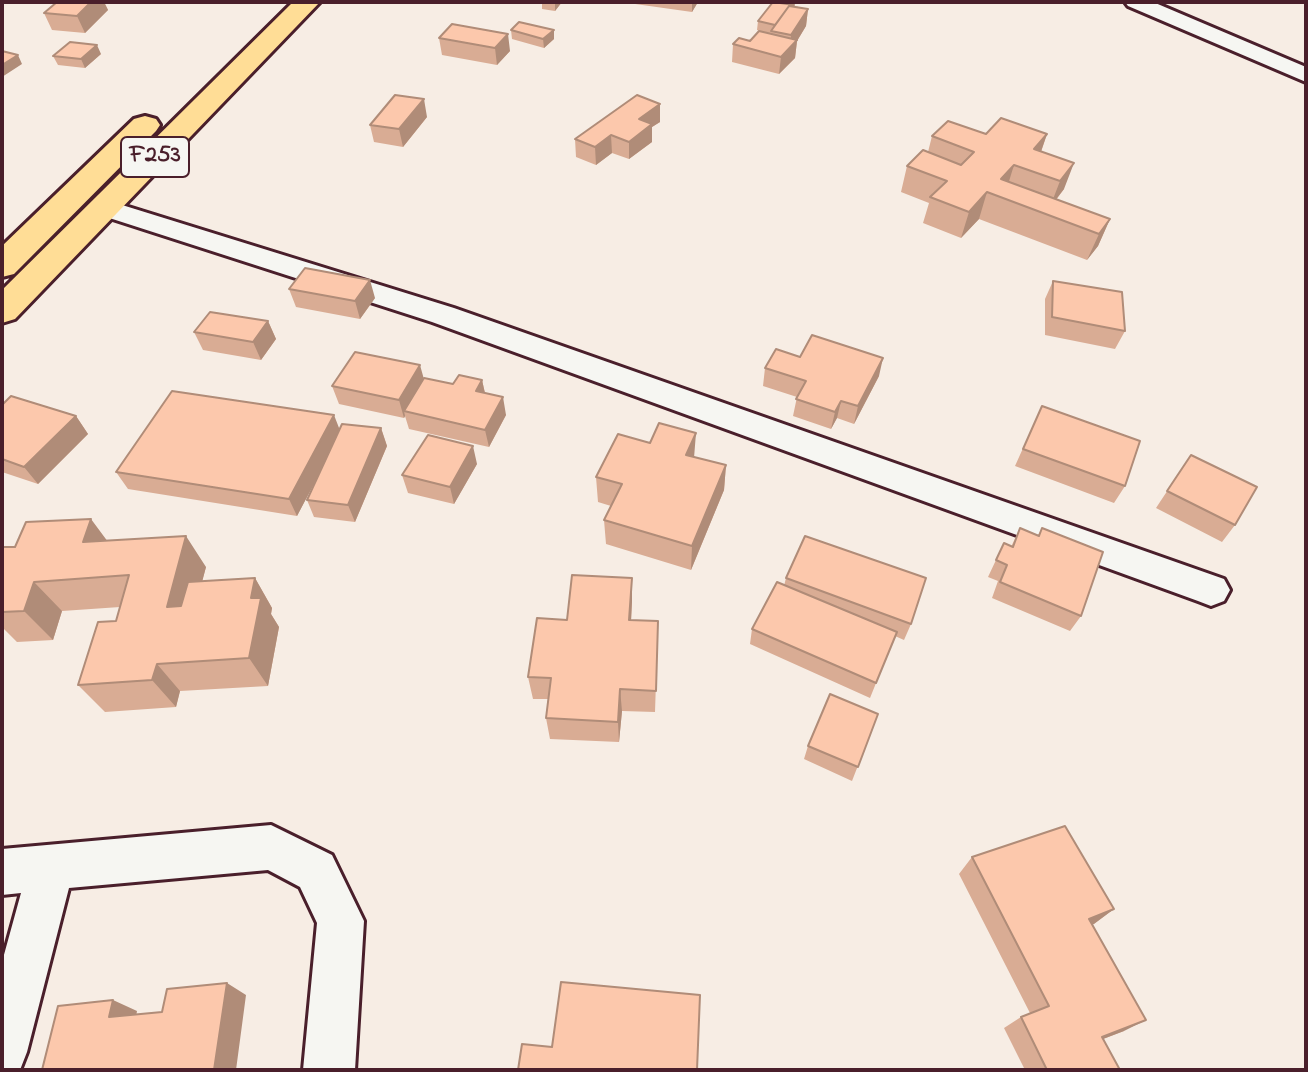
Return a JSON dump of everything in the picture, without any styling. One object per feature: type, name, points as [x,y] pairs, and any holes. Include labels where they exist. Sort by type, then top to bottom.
[{"type":"main road","name":"F253","points":[[2,266],[229,46],[269,2]]},
{"type":"main road","name":"F253","points":[[2,311],[307,2]]},
{"type":"main road","points":[[140,130],[171,140]]},
{"type":"street","points":[[1135,2],[1306,75]]},
{"type":"street","points":[[106,208],[443,315],[1211,590]]},
{"type":"street","points":[[2,872],[271,847],[316,871],[341,921],[329,1070]]},
{"type":"street","points":[[2,1052],[51,868]]},
{"type":"building","points":[[57,2],[91,2],[77,16],[44,13]]},
{"type":"building","points":[[773,2],[794,5],[789,6],[775,25],[758,21]]},
{"type":"building","points":[[789,6],[808,9],[791,35],[771,31]]},
{"type":"building","points":[[519,22],[554,30],[543,39],[511,30]]},
{"type":"building","points":[[452,24],[508,34],[495,48],[439,38]]},
{"type":"building","points":[[759,31],[797,40],[781,57],[733,44],[739,38],[750,41]]},
{"type":"building","points":[[70,42],[97,45],[81,59],[53,56]]},
{"type":"building","points":[[2,51],[18,55],[2,65]]},
{"type":"building","points":[[395,95],[424,99],[399,129],[370,125]]},
{"type":"building","points":[[637,95],[660,104],[639,119],[652,124],[629,142],[611,135],[595,147],[575,139]]},
{"type":"building","points":[[1001,118],[1047,134],[1034,149],[1074,163],[1060,181],[1014,165],[1001,179],[1110,219],[1099,234],[987,192],[969,212],[930,197],[947,181],[907,166],[923,150],[961,165],[974,152],[932,136],[948,121],[986,134]]},
{"type":"building","points":[[305,268],[370,280],[355,301],[289,289]]},
{"type":"building","points":[[1053,281],[1122,292],[1125,331],[1052,317]]},
{"type":"building","points":[[210,312],[268,321],[253,342],[194,332]]},
{"type":"building","points":[[812,335],[883,358],[858,406],[841,401],[835,412],[796,399],[806,381],[765,368],[776,349],[800,357]]},
{"type":"building","points":[[355,352],[420,365],[399,400],[332,386]]},
{"type":"building","points":[[459,375],[482,380],[476,391],[503,397],[485,430],[404,411],[424,378],[453,384]]},
{"type":"building","points":[[172,391],[334,415],[289,499],[116,472]]},
{"type":"building","points":[[11,396],[76,416],[24,467],[2,459],[2,405]]},
{"type":"building","points":[[1042,406],[1140,441],[1125,486],[1023,449]]},
{"type":"building","points":[[659,423],[696,433],[686,455],[726,465],[692,546],[604,520],[622,484],[596,477],[618,434],[650,443]]},
{"type":"building","points":[[342,424],[381,428],[348,505],[307,500]]},
{"type":"building","points":[[428,435],[473,446],[450,487],[402,475]]},
{"type":"building","points":[[1191,455],[1257,487],[1235,525],[1167,491]]},
{"type":"building","points":[[91,519],[83,542],[186,536],[167,607],[181,606],[188,582],[255,578],[251,598],[261,598],[249,658],[157,664],[152,680],[78,685],[98,622],[116,621],[129,575],[34,582],[24,611],[2,612],[2,547],[15,547],[26,522]]},
{"type":"building","points":[[1020,528],[1039,536],[1042,528],[1103,552],[1081,616],[1000,582],[1007,565],[996,560],[1004,543],[1013,547]]},
{"type":"building","points":[[805,536],[926,578],[911,624],[786,578]]},
{"type":"building","points":[[572,575],[632,578],[629,620],[658,621],[656,691],[620,689],[618,722],[546,718],[551,678],[528,677],[537,618],[567,620]]},
{"type":"building","points":[[777,582],[897,632],[876,683],[752,629]]},
{"type":"building","points":[[830,694],[878,714],[858,767],[808,746]]},
{"type":"building","points":[[1065,826],[1114,909],[1089,919],[1146,1020],[1102,1037],[1120,1070],[1047,1070],[1021,1017],[1049,1006],[972,857]]},
{"type":"building","points":[[561,982],[700,995],[697,1070],[518,1070],[522,1044],[552,1047]]},
{"type":"building","points":[[227,983],[214,1070],[42,1070],[58,1006],[113,1000],[109,1017],[162,1012],[167,989]]}]
